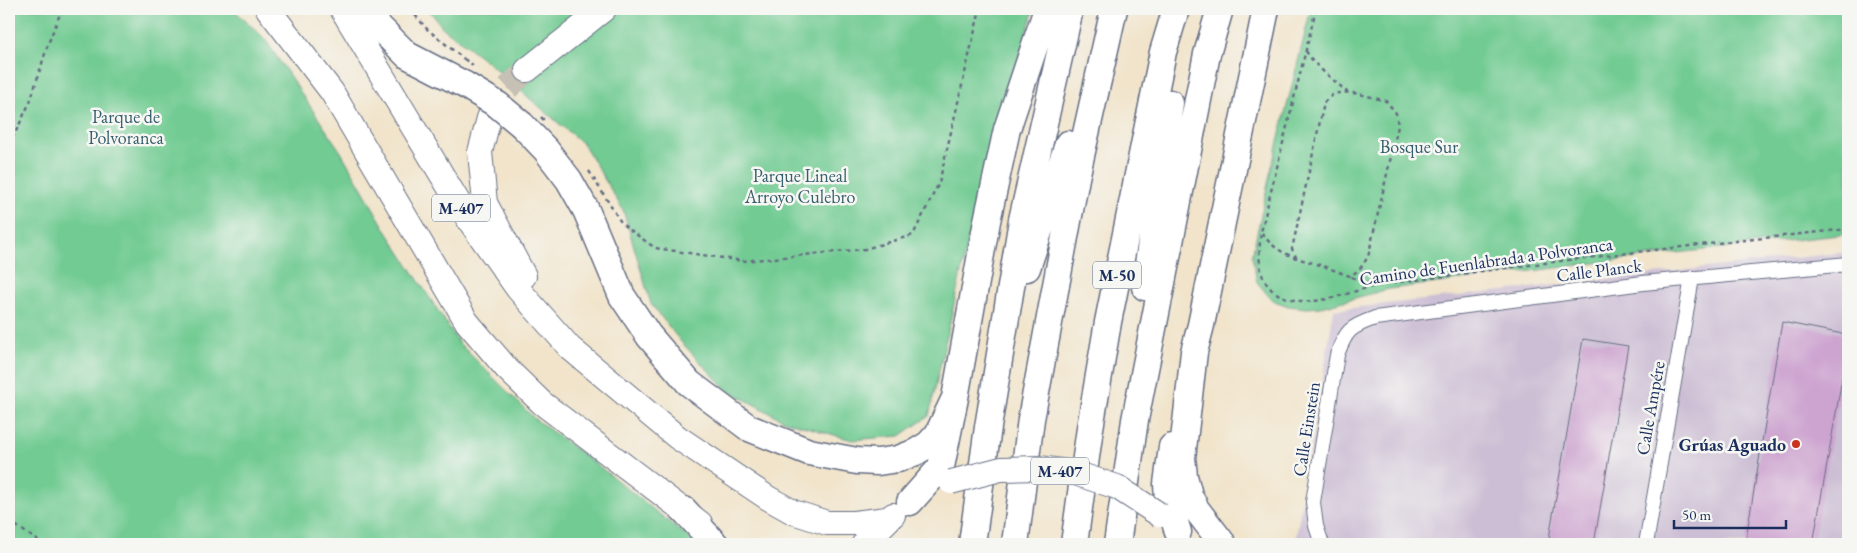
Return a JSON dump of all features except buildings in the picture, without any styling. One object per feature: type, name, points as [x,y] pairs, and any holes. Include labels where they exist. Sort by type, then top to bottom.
[{"type":"highway","name":"M-407","points":[[268,9],[332,92],[467,322],[507,369],[542,403],[726,544]]},
{"type":"highway","name":"M-407","points":[[342,9],[469,220],[518,289],[570,348],[677,437],[768,498],[793,512],[827,523],[854,523],[887,519]]},
{"type":"highway","points":[[364,9],[373,21],[407,55],[498,105],[522,125],[546,150],[569,180],[586,210],[622,296],[649,336],[689,383],[749,428],[809,452],[857,461],[878,462],[898,459],[916,452],[929,444],[938,434],[955,398]]},
{"type":"highway","points":[[527,70],[604,9]]},
{"type":"highway","points":[[910,502],[941,467],[987,222],[1008,128],[1046,9]]},
{"type":"highway","points":[[972,544],[988,427],[1022,220],[1070,9]]},
{"type":"highway","points":[[1015,544],[1031,419],[1076,178],[1096,82],[1114,9]]},
{"type":"highway","name":"M-50","points":[[1074,544],[1090,428],[1108,322],[1163,52],[1176,9]]},
{"type":"highway","points":[[1135,420],[1141,314],[1165,130],[1184,30],[1185,9]]},
{"type":"highway","points":[[1117,544],[1135,420],[1207,54],[1220,9]]},
{"type":"highway","points":[[1175,531],[1168,499],[1168,476],[1176,422],[1201,325],[1266,9]]},
{"type":"highway","points":[[988,427],[1025,276],[1080,109],[1096,82]]},
{"type":"highway","points":[[489,118],[480,152],[485,203],[523,274],[613,383]]},
{"type":"highway","points":[[1194,352],[1182,458],[1184,476],[1189,495],[1196,509],[1223,544]]},
{"type":"highway","name":"M-407","points":[[864,544],[887,519],[910,502],[950,482],[1001,469],[1039,468],[1074,473],[1117,487],[1175,531]]},
{"type":"highway","points":[[684,510],[715,544]]},
{"type":"street","name":"Calle Planck","points":[[1356,325],[1375,318],[1692,278],[1848,264]]},
{"type":"street","name":"Calle Ampére","points":[[1646,544],[1692,278]]},
{"type":"street","name":"Calle Einstein","points":[[1322,544],[1316,526],[1314,502],[1337,355],[1344,338],[1356,325]]},
{"type":"path","points":[[9,146],[30,102],[48,44],[62,9]]},
{"type":"path","points":[[410,9],[427,29],[464,59]]},
{"type":"path","points":[[586,168],[593,175],[622,224],[655,248],[743,261],[865,249],[913,235],[939,184],[980,9]]},
{"type":"path","name":"Camino de Fuenlabrada a Polvoranca","points":[[1316,9],[1261,232],[1259,249],[1260,270],[1266,284],[1273,293],[1288,299],[1311,302],[1376,286],[1679,247],[1848,230]]},
{"type":"path","points":[[1306,51],[1318,67],[1347,92]]},
{"type":"path","points":[[1297,259],[1292,248],[1324,103],[1331,95],[1347,92],[1386,100],[1396,113],[1398,126],[1368,258],[1359,270],[1350,276]]},
{"type":"path","points":[[1261,232],[1277,250],[1297,259],[1376,286]]},
{"type":"path","points":[[9,521],[43,544]]},
{"type":"shaded area","points":[[1848,252],[1848,544],[1295,544],[1334,310]]},
{"type":"green space","name":"Parque de Polvoranca","points":[[9,9],[233,9],[264,38],[341,152],[387,232],[459,343],[535,419],[600,467],[697,544],[9,544]]},
{"type":"green space","name":"Parque Lineal Arroyo Culebro","points":[[428,9],[1034,9],[977,201],[929,416],[900,436],[852,440],[785,421],[727,390],[681,342],[651,304],[623,210],[584,145],[485,60],[443,28]]},
{"type":"green space","name":"Bosque Sur","points":[[1311,9],[1848,9],[1848,234],[1659,255],[1389,289],[1321,307],[1288,306],[1272,300],[1257,282],[1252,256],[1270,174]]},
{"type":"tunnel","points":[[489,118],[500,95],[527,70]]},
{"type":"place","name":"Grúas Aguado","points":[[1796,444]]}]
